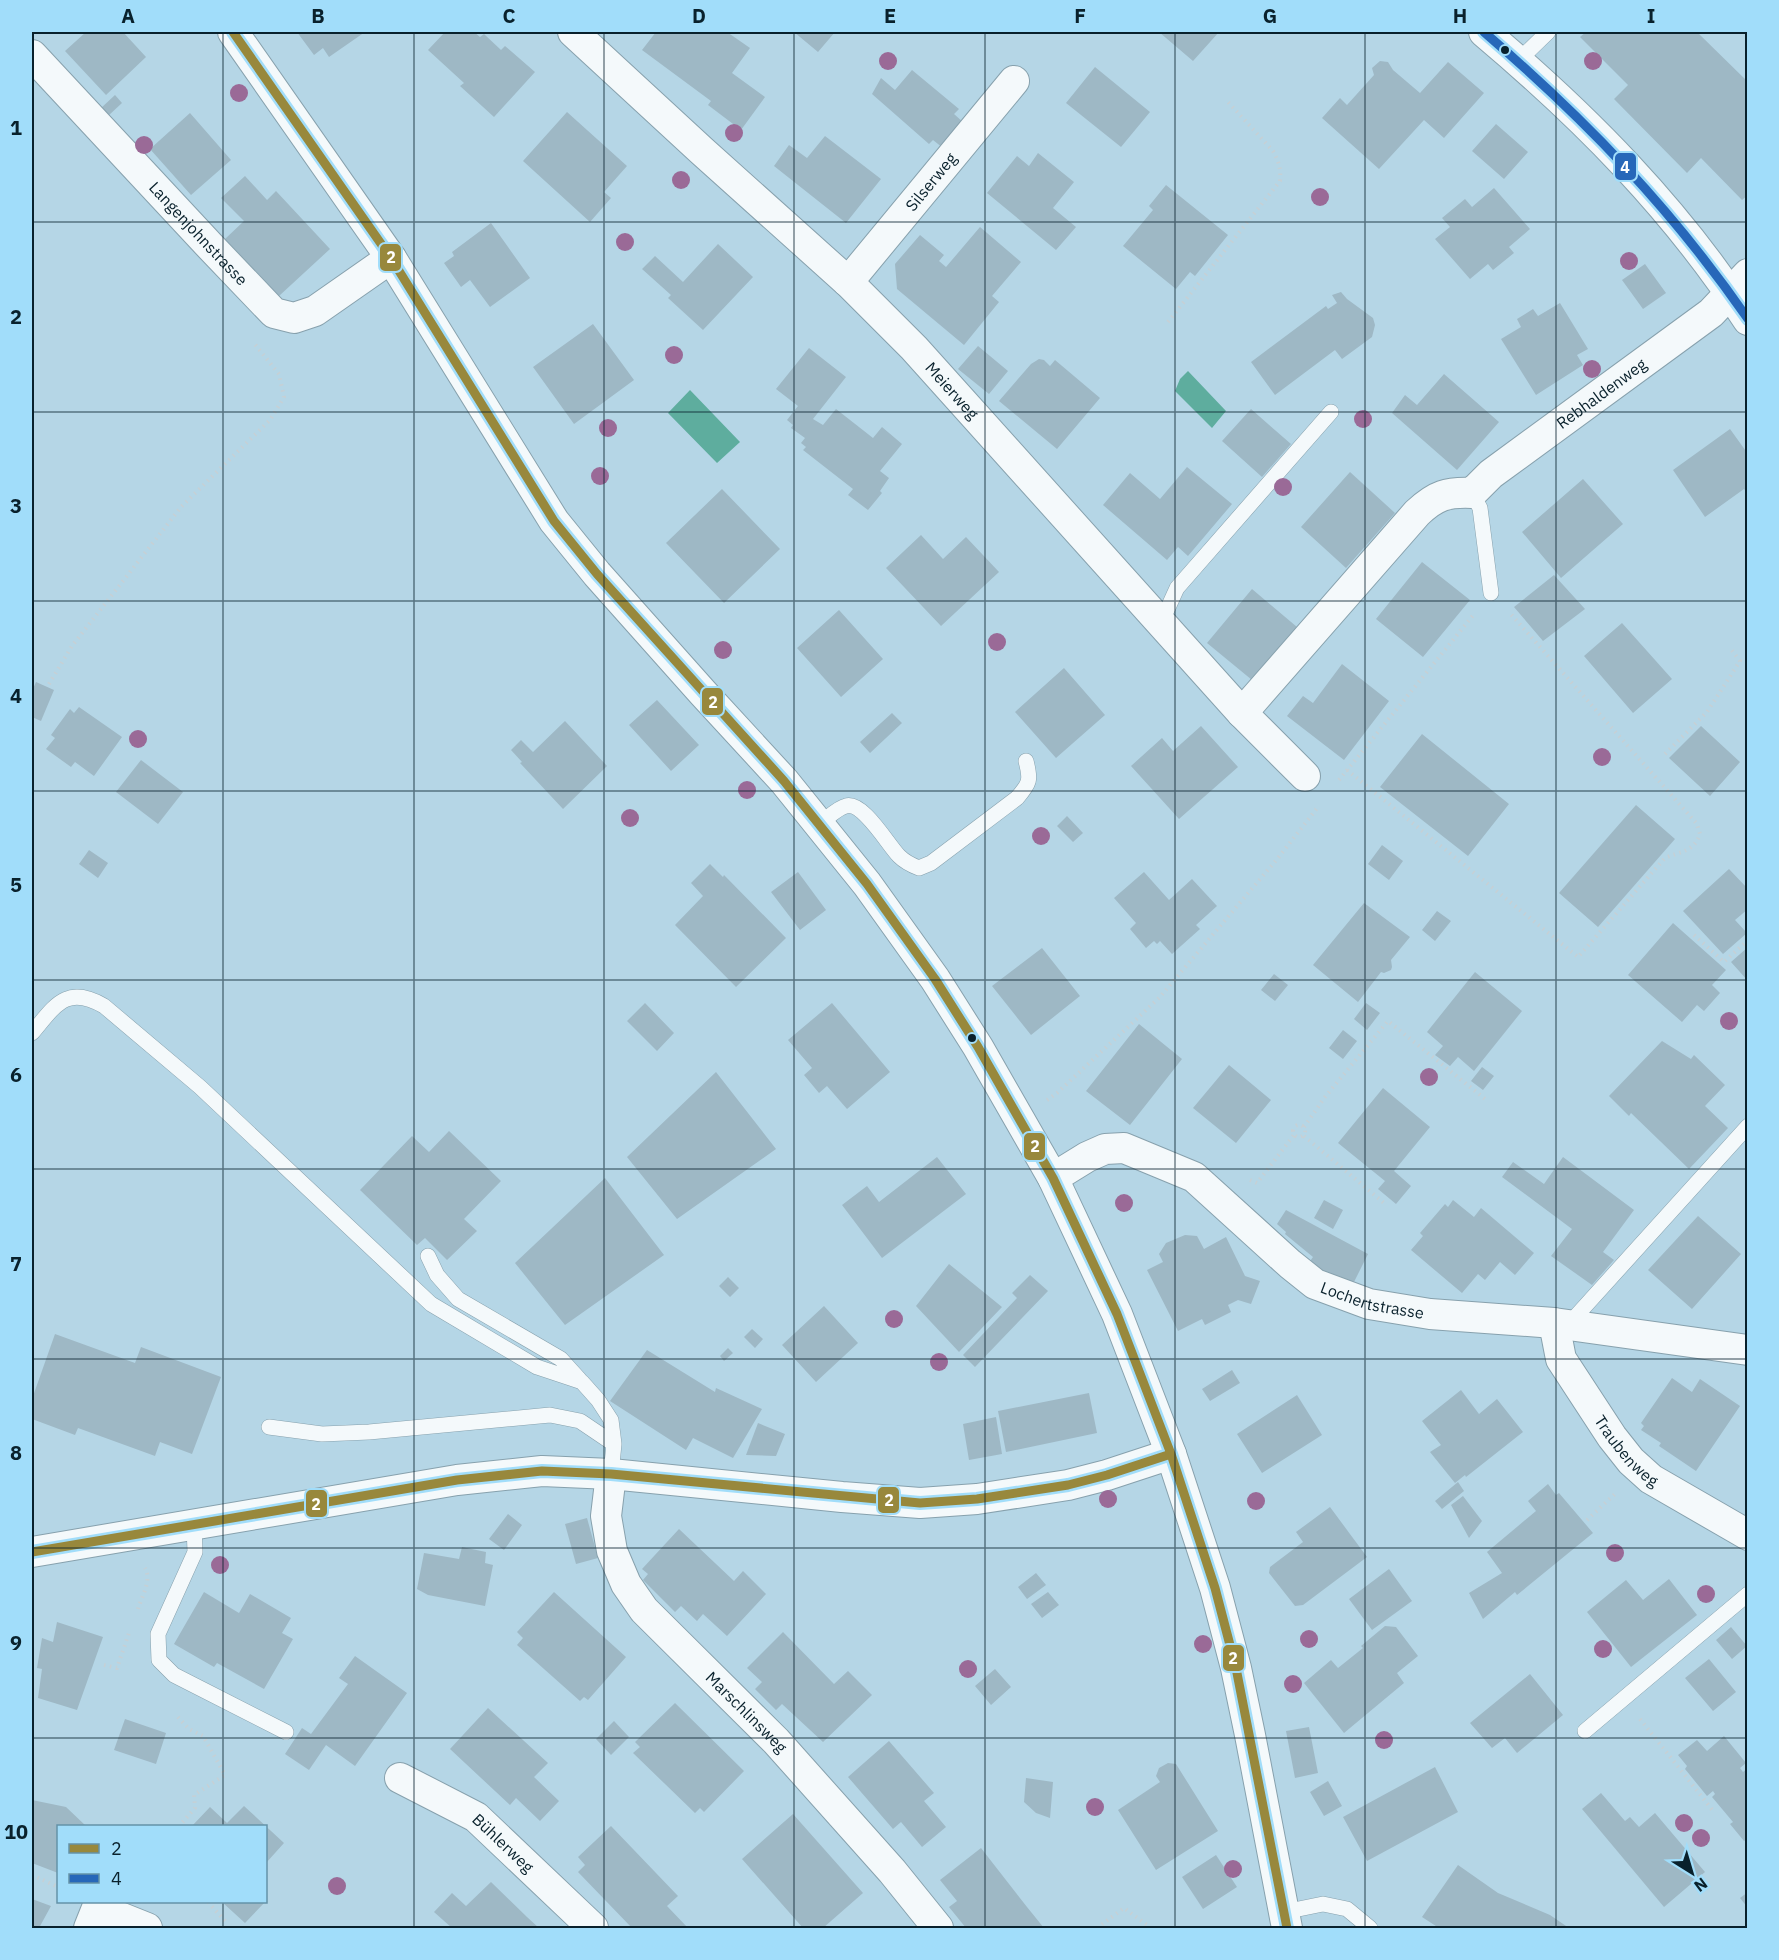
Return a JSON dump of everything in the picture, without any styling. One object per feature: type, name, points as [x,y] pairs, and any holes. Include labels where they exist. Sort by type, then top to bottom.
[{"type":"street","points":[[232,32],[391,258],[554,521],[597,574],[784,781],[867,884],[935,979],[978,1047],[1053,1178],[1117,1314],[1171,1454],[1215,1588],[1236,1668],[1286,1920]]},
{"type":"street","name":"Meierweg","points":[[573,32],[848,282],[914,348],[1242,713],[1305,776]]},
{"type":"street","points":[[1484,32],[1587,124],[1677,222],[1738,283],[1748,320]]},
{"type":"street","name":"Langenjohnstrasse","points":[[32,55],[274,313],[294,318],[315,311],[391,258]]},
{"type":"street","name":"Silserweg","points":[[848,282],[1014,81]]},
{"type":"street","name":"Rebhaldenweg","points":[[1472,493],[1491,474],[1711,312],[1738,283]]},
{"type":"street","points":[[1242,713],[1417,513],[1431,500],[1451,492],[1472,493]]},
{"type":"street","name":"Lochertstrasse","points":[[1053,1178],[1087,1156],[1105,1149],[1124,1148],[1194,1177],[1315,1284],[1369,1304],[1430,1314],[1561,1324],[1748,1350]]},
{"type":"street","name":"Traubenweg","points":[[1561,1324],[1561,1359],[1612,1437],[1631,1461],[1651,1479],[1748,1535]]},
{"type":"street","points":[[32,1552],[457,1480],[542,1472],[611,1474],[920,1503],[977,1499],[1058,1487],[1107,1475],[1171,1454]]},
{"type":"street","name":"Marschlinsweg","points":[[611,1474],[606,1516],[612,1551],[626,1584],[644,1610],[776,1741],[892,1871],[938,1929]]},
{"type":"street","name":"Bühlerweg","points":[[400,1779],[476,1817],[593,1929]]},
{"type":"street","points":[[89,1929],[97,1908],[147,1929]]},
{"type":"lane","points":[[1518,60],[1548,32]]},
{"type":"lane","points":[[1161,623],[1177,588],[1331,412]]},
{"type":"lane","points":[[1472,493],[1480,508],[1491,593]]},
{"type":"lane","points":[[819,824],[846,806],[855,806],[864,813],[898,855],[908,864],[919,868],[932,863],[1017,798],[1027,787],[1030,777],[1026,761]]},
{"type":"lane","points":[[32,1033],[57,1004],[67,998],[94,1000],[104,1006],[200,1087],[431,1304],[537,1367],[582,1382]]},
{"type":"lane","points":[[1561,1324],[1748,1126]]},
{"type":"lane","points":[[428,1256],[437,1275],[458,1299],[561,1359],[598,1400],[611,1420],[614,1444],[611,1474]]},
{"type":"lane","points":[[269,1427],[322,1434],[550,1416],[580,1421],[614,1444]]},
{"type":"lane","points":[[194,1525],[195,1552],[158,1634],[159,1660],[174,1675],[286,1732]]},
{"type":"lane","points":[[1585,1731],[1748,1594]]},
{"type":"lane","points":[[1286,1920],[1323,1904],[1347,1909],[1370,1929]]},
{"type":"path","points":[[1168,322],[1280,181],[1278,161],[1273,151],[1228,102]]},
{"type":"path","points":[[49,684],[72,646],[181,507],[270,420],[284,397],[279,374],[248,335]]},
{"type":"path","points":[[1336,783],[1491,593],[1696,824],[1700,834],[1692,848],[1682,854],[1665,858],[1578,957],[1347,770]]},
{"type":"path","points":[[1665,754],[1707,712],[1740,661],[1730,648]]},
{"type":"path","points":[[1046,1101],[1159,998],[1278,858],[1318,806]]},
{"type":"path","points":[[1694,935],[1724,962],[1748,940]]},
{"type":"path","points":[[1304,1136],[1306,1130],[1304,1127],[1325,1097],[1388,1021],[1485,1099]]},
{"type":"path","points":[[1253,1182],[1257,1183],[1294,1135],[1295,1127],[1304,1127]]},
{"type":"path","points":[[1294,1135],[1299,1138],[1304,1136]]},
{"type":"path","points":[[1304,1136],[1384,1203]]},
{"type":"path","points":[[136,1614],[148,1575],[139,1563]]},
{"type":"path","points":[[104,1665],[117,1668],[132,1625]]},
{"type":"path","points":[[1623,1698],[1714,1812]]},
{"type":"path","points":[[178,1718],[189,1729],[203,1736],[225,1775],[194,1795],[195,1808],[181,1825]]},
{"type":"path","points":[[32,1875],[57,1887]]},
{"type":"path","points":[[209,1903],[225,1921]]},
{"type":"path","points":[[1097,1929],[1124,1908],[1151,1929]]},
{"type":"shaded area","points":[[1188,371],[1226,411],[1212,428],[1175,391],[1180,379]]},
{"type":"shaded area","points":[[690,390],[740,442],[717,463],[668,413]]},
{"type":"building","points":[[86,32],[123,32],[146,57],[106,95],[65,51]]},
{"type":"building","points":[[297,32],[365,32],[329,57],[323,48],[314,55]]},
{"type":"building","points":[[445,32],[474,32],[480,37],[484,34],[501,50],[505,46],[535,72],[494,117],[460,86],[464,83],[428,50]]},
{"type":"building","points":[[656,32],[727,32],[750,48],[732,73],[765,97],[741,130],[708,105],[711,101],[642,50]]},
{"type":"building","points":[[794,32],[835,32],[818,52]]},
{"type":"building","points":[[1159,32],[1219,32],[1193,61]]},
{"type":"building","points":[[1586,32],[1697,32],[1748,82],[1748,195],[1742,200],[1701,158],[1687,173],[1614,99],[1628,85],[1580,37]]},
{"type":"building","points":[[1380,61],[1388,62],[1393,70],[1420,93],[1448,62],[1484,93],[1444,138],[1424,120],[1379,169],[1322,118],[1340,98],[1347,105],[1374,75],[1372,68]]},
{"type":"building","points":[[1095,67],[1150,112],[1121,147],[1066,103]]},
{"type":"building","points":[[912,70],[959,109],[954,114],[964,123],[943,148],[933,140],[929,144],[872,94],[881,78],[895,90]]},
{"type":"building","points":[[115,95],[122,103],[108,116],[100,109]]},
{"type":"building","points":[[567,112],[627,166],[604,192],[611,198],[590,222],[523,161]]},
{"type":"building","points":[[190,113],[231,160],[191,195],[150,149]]},
{"type":"building","points":[[1496,124],[1528,152],[1504,179],[1472,151]]},
{"type":"building","points":[[825,136],[881,179],[846,223],[774,166],[789,145],[807,158]]},
{"type":"building","points":[[1038,153],[1074,182],[1053,208],[1076,227],[1056,250],[987,193],[1017,156],[1029,166]]},
{"type":"building","points":[[245,176],[267,200],[276,191],[330,249],[279,296],[225,239],[244,221],[221,198]]},
{"type":"building","points":[[1166,185],[1228,235],[1195,276],[1190,272],[1176,289],[1123,246],[1153,210],[1149,206]]},
{"type":"building","points":[[1494,188],[1530,229],[1509,247],[1514,253],[1493,270],[1488,264],[1470,279],[1435,239],[1450,227],[1442,218],[1465,199],[1472,207]]},
{"type":"building","points":[[491,223],[530,278],[490,307],[470,280],[461,287],[444,263],[454,256],[452,252]]},
{"type":"building","points":[[980,227],[1021,262],[992,296],[999,302],[964,345],[897,289],[895,264],[920,235],[944,255],[939,261],[946,267]]},
{"type":"building","points":[[718,244],[753,277],[703,330],[668,298],[671,295],[642,269],[655,256],[683,282]]},
{"type":"building","points":[[1645,264],[1666,293],[1643,309],[1622,280]]},
{"type":"building","points":[[1341,292],[1373,318],[1375,325],[1372,337],[1342,359],[1335,350],[1275,395],[1251,362],[1326,306],[1328,309],[1337,303],[1332,295]]},
{"type":"building","points":[[1560,303],[1588,349],[1577,355],[1583,365],[1536,395],[1501,339],[1521,327],[1517,319],[1533,309],[1538,316]]},
{"type":"building","points":[[593,324],[634,380],[574,424],[533,367]]},
{"type":"building","points":[[978,346],[1008,371],[989,394],[958,369]]},
{"type":"building","points":[[809,348],[846,377],[813,419],[823,425],[836,409],[873,438],[882,427],[902,444],[880,471],[889,478],[880,491],[882,493],[868,510],[848,495],[853,489],[803,450],[806,447],[801,443],[805,438],[791,428],[793,425],[787,420],[798,406],[776,389]]},
{"type":"building","points":[[1039,359],[1044,360],[1050,366],[1055,360],[1100,398],[1057,449],[999,401],[1031,364]]},
{"type":"building","points":[[1444,374],[1499,422],[1457,470],[1392,413],[1405,395],[1417,405]]},
{"type":"building","points":[[1251,409],[1291,444],[1262,477],[1222,441]]},
{"type":"building","points":[[1730,429],[1748,454],[1748,494],[1744,489],[1705,517],[1673,470]]},
{"type":"building","points":[[1187,467],[1232,504],[1188,556],[1178,547],[1167,560],[1103,505],[1130,473],[1160,499]]},
{"type":"building","points":[[1350,472],[1395,513],[1346,568],[1301,527]]},
{"type":"building","points":[[1583,479],[1623,524],[1561,578],[1522,532]]},
{"type":"building","points":[[722,489],[780,549],[724,603],[666,543]]},
{"type":"building","points":[[921,535],[943,559],[966,537],[999,572],[941,626],[886,568]]},
{"type":"building","points":[[1422,562],[1470,600],[1423,657],[1376,619]]},
{"type":"building","points":[[1554,575],[1585,609],[1543,641],[1514,607]]},
{"type":"building","points":[[1252,589],[1297,627],[1252,680],[1207,643]]},
{"type":"building","points":[[839,610],[883,659],[841,697],[797,648]]},
{"type":"building","points":[[1622,623],[1672,679],[1633,713],[1584,656]]},
{"type":"building","points":[[1342,664],[1389,701],[1344,760],[1287,716],[1303,696],[1313,703]]},
{"type":"building","points":[[1064,668],[1105,715],[1056,758],[1015,712]]},
{"type":"building","points":[[36,682],[54,690],[41,721],[32,717],[32,691]]},
{"type":"building","points":[[657,700],[699,745],[671,771],[629,725]]},
{"type":"building","points":[[79,707],[122,737],[94,776],[75,762],[71,767],[46,749],[55,738],[51,735],[70,709],[74,713]]},
{"type":"building","points":[[892,713],[902,723],[870,753],[860,742]]},
{"type":"building","points":[[565,721],[607,766],[563,809],[520,763],[522,762],[511,750],[521,740],[533,752]]},
{"type":"building","points":[[1201,726],[1238,767],[1179,819],[1131,766],[1162,738],[1173,751]]},
{"type":"building","points":[[1701,726],[1740,762],[1710,796],[1669,758]]},
{"type":"building","points":[[1422,734],[1509,804],[1468,856],[1380,787]]},
{"type":"building","points":[[141,760],[183,792],[158,824],[116,792]]},
{"type":"building","points":[[1636,805],[1675,839],[1598,927],[1559,893]]},
{"type":"building","points":[[1067,816],[1083,833],[1073,842],[1057,826]]},
{"type":"building","points":[[1382,845],[1403,861],[1389,880],[1368,864]]},
{"type":"building","points":[[89,850],[108,863],[98,878],[79,864]]},
{"type":"building","points":[[710,864],[723,877],[724,875],[786,938],[736,987],[675,925],[703,896],[691,883]]},
{"type":"building","points":[[1729,869],[1748,889],[1748,909],[1735,920],[1747,933],[1723,954],[1683,911]]},
{"type":"building","points":[[798,872],[826,910],[800,930],[771,892]]},
{"type":"building","points":[[1144,872],[1169,900],[1192,879],[1217,906],[1196,925],[1200,929],[1172,954],[1160,941],[1157,944],[1154,941],[1146,948],[1130,929],[1136,923],[1114,898]]},
{"type":"building","points":[[1364,903],[1410,937],[1391,960],[1391,970],[1381,972],[1358,1002],[1313,965]]},
{"type":"building","points":[[1437,911],[1451,921],[1435,941],[1422,930]]},
{"type":"building","points":[[1673,923],[1726,970],[1712,985],[1720,993],[1704,1011],[1697,1005],[1682,1022],[1628,975]]},
{"type":"building","points":[[1748,947],[1748,981],[1731,962]]},
{"type":"building","points":[[1042,948],[1080,996],[1031,1035],[992,986]]},
{"type":"building","points":[[1475,972],[1522,1011],[1474,1071],[1458,1057],[1450,1066],[1435,1055],[1443,1046],[1427,1032]]},
{"type":"building","points":[[1274,974],[1288,985],[1275,1001],[1261,990]]},
{"type":"building","points":[[645,1003],[674,1033],[657,1051],[627,1021]]},
{"type":"building","points":[[832,1003],[890,1072],[847,1109],[827,1086],[819,1093],[804,1075],[812,1068],[788,1040]]},
{"type":"building","points":[[1366,1003],[1380,1013],[1367,1030],[1354,1019]]},
{"type":"building","points":[[1139,1024],[1182,1059],[1130,1125],[1086,1091]]},
{"type":"building","points":[[1343,1030],[1357,1041],[1343,1059],[1329,1048]]},
{"type":"building","points":[[1662,1041],[1691,1059],[1694,1055],[1725,1085],[1705,1106],[1728,1128],[1689,1169],[1631,1113],[1629,1116],[1609,1096]]},
{"type":"building","points":[[1229,1065],[1271,1100],[1236,1143],[1193,1108]]},
{"type":"building","points":[[1482,1067],[1494,1076],[1483,1090],[1471,1081]]},
{"type":"building","points":[[716,1072],[776,1149],[677,1219],[627,1157]]},
{"type":"building","points":[[1383,1088],[1430,1127],[1394,1171],[1411,1186],[1396,1204],[1378,1189],[1385,1181],[1338,1143]]},
{"type":"building","points":[[449,1131],[501,1181],[464,1219],[477,1231],[447,1260],[425,1238],[417,1245],[360,1190],[412,1136],[429,1152]]},
{"type":"building","points":[[937,1157],[966,1194],[882,1258],[842,1205],[867,1186],[879,1202]]},
{"type":"building","points":[[1563,1157],[1634,1210],[1603,1252],[1614,1260],[1592,1285],[1551,1256],[1572,1229],[1502,1177],[1513,1162],[1544,1184]]},
{"type":"building","points":[[605,1178],[664,1255],[565,1325],[515,1263]]},
{"type":"building","points":[[1324,1200],[1343,1210],[1333,1229],[1314,1218]]},
{"type":"building","points":[[1453,1200],[1474,1217],[1481,1208],[1534,1253],[1515,1275],[1500,1262],[1485,1280],[1478,1274],[1462,1293],[1411,1250],[1423,1236],[1420,1233],[1445,1204],[1448,1207]]},
{"type":"building","points":[[1286,1210],[1368,1254],[1351,1288],[1308,1264],[1313,1257],[1285,1234],[1286,1232],[1277,1224]]},
{"type":"building","points":[[1698,1216],[1741,1254],[1692,1309],[1648,1270]]},
{"type":"building","points":[[1185,1235],[1197,1236],[1204,1249],[1226,1237],[1245,1276],[1260,1281],[1251,1304],[1238,1300],[1228,1305],[1231,1312],[1205,1325],[1202,1319],[1178,1331],[1147,1270],[1163,1262],[1159,1254],[1166,1243]]},
{"type":"building","points":[[949,1264],[1002,1307],[959,1352],[916,1306]]},
{"type":"building","points":[[1030,1275],[1048,1291],[975,1367],[963,1355],[1017,1298],[1012,1293]]},
{"type":"building","points":[[728,1277],[739,1288],[730,1297],[719,1286]]},
{"type":"building","points":[[824,1306],[858,1343],[816,1382],[782,1345]]},
{"type":"building","points":[[752,1329],[763,1339],[755,1348],[744,1337]]},
{"type":"building","points":[[55,1334],[135,1363],[141,1347],[221,1377],[192,1454],[160,1442],[155,1456],[78,1428],[75,1435],[32,1419],[32,1399]]},
{"type":"building","points":[[728,1348],[733,1353],[724,1361],[720,1356]]},
{"type":"building","points":[[647,1350],[715,1392],[716,1388],[762,1409],[733,1458],[693,1438],[686,1450],[610,1401]]},
{"type":"building","points":[[1232,1370],[1240,1383],[1210,1401],[1202,1389]]},
{"type":"building","points":[[1672,1378],[1692,1392],[1700,1379],[1740,1406],[1696,1471],[1659,1446],[1661,1443],[1641,1430],[1644,1426],[1641,1423]]},
{"type":"building","points":[[1461,1390],[1479,1414],[1497,1399],[1523,1432],[1455,1483],[1430,1452],[1441,1445],[1422,1421]]},
{"type":"building","points":[[1089,1393],[1097,1433],[1006,1452],[998,1411]]},
{"type":"building","points":[[1297,1395],[1322,1435],[1262,1473],[1237,1434]]},
{"type":"building","points":[[996,1417],[1002,1454],[969,1460],[963,1424]]},
{"type":"building","points":[[758,1423],[785,1434],[776,1456],[746,1455]]},
{"type":"building","points":[[1458,1482],[1464,1491],[1442,1509],[1435,1501]]},
{"type":"building","points":[[1548,1484],[1556,1495],[1559,1493],[1593,1533],[1517,1595],[1515,1592],[1483,1619],[1469,1593],[1502,1573],[1487,1552],[1536,1511],[1528,1501]]},
{"type":"building","points":[[1463,1496],[1482,1521],[1469,1538],[1451,1505]]},
{"type":"building","points":[[1330,1507],[1367,1557],[1303,1605],[1295,1606],[1269,1573],[1270,1567],[1303,1542],[1296,1532]]},
{"type":"building","points":[[508,1514],[522,1525],[504,1550],[489,1539]]},
{"type":"building","points":[[587,1518],[598,1558],[576,1564],[565,1524]]},
{"type":"building","points":[[679,1529],[734,1581],[743,1571],[766,1594],[727,1636],[703,1614],[697,1621],[681,1606],[675,1612],[643,1580],[648,1574],[642,1569]]},
{"type":"building","points":[[462,1547],[486,1552],[485,1563],[493,1565],[485,1606],[428,1595],[417,1589],[424,1553],[459,1559]]},
{"type":"building","points":[[1389,1569],[1412,1601],[1372,1630],[1349,1599]]},
{"type":"building","points":[[1036,1573],[1046,1585],[1027,1599],[1018,1587]]},
{"type":"building","points":[[1669,1579],[1697,1615],[1631,1667],[1587,1612],[1626,1580],[1643,1600]]},
{"type":"building","points":[[204,1592],[239,1613],[250,1594],[291,1618],[282,1633],[293,1639],[264,1689],[217,1663],[214,1667],[174,1644]]},
{"type":"building","points":[[554,1592],[626,1657],[588,1700],[584,1697],[580,1701],[517,1645],[523,1638],[517,1632]]},
{"type":"building","points":[[1048,1592],[1059,1605],[1042,1618],[1031,1604]]},
{"type":"building","points":[[57,1622],[103,1637],[77,1710],[38,1698],[42,1669],[37,1668],[42,1638],[53,1642]]},
{"type":"building","points":[[1385,1626],[1396,1627],[1418,1656],[1397,1673],[1404,1683],[1344,1733],[1304,1683],[1331,1660],[1338,1668]]},
{"type":"building","points":[[1731,1627],[1747,1646],[1732,1659],[1716,1640]]},
{"type":"building","points":[[783,1632],[834,1684],[848,1671],[872,1695],[823,1742],[782,1704],[776,1710],[755,1689],[762,1682],[747,1668]]},
{"type":"building","points":[[355,1656],[407,1693],[355,1766],[326,1745],[309,1770],[285,1754],[302,1728],[311,1734],[348,1684],[339,1678]]},
{"type":"building","points":[[1709,1659],[1736,1692],[1713,1711],[1685,1678]]},
{"type":"building","points":[[995,1669],[1011,1687],[991,1705],[975,1686]]},
{"type":"building","points":[[1530,1674],[1563,1715],[1517,1753],[1505,1738],[1492,1748],[1470,1723]]},
{"type":"building","points":[[675,1703],[744,1771],[704,1812],[700,1808],[695,1813],[633,1753],[640,1747],[635,1742]]},
{"type":"building","points":[[488,1708],[548,1763],[534,1777],[559,1801],[540,1821],[516,1798],[510,1805],[450,1749]]},
{"type":"building","points":[[125,1719],[166,1733],[156,1764],[114,1750]]},
{"type":"building","points":[[614,1721],[629,1737],[611,1755],[596,1739]]},
{"type":"building","points":[[1309,1727],[1318,1773],[1295,1778],[1286,1731]]},
{"type":"building","points":[[1724,1736],[1746,1763],[1740,1768],[1743,1772],[1748,1768],[1748,1838],[1744,1841],[1730,1824],[1733,1822],[1712,1797],[1715,1794],[1713,1791],[1707,1796],[1685,1769],[1687,1766],[1678,1755],[1697,1740],[1707,1751]]},
{"type":"building","points":[[889,1741],[934,1793],[924,1801],[946,1827],[922,1847],[901,1822],[893,1829],[848,1777]]},
{"type":"building","points":[[1168,1763],[1176,1764],[1218,1831],[1156,1870],[1118,1810],[1160,1782],[1156,1776],[1159,1768]]},
{"type":"building","points":[[1435,1767],[1458,1812],[1367,1861],[1343,1817]]},
{"type":"building","points":[[1026,1778],[1053,1782],[1050,1818],[1036,1813],[1024,1802]]},
{"type":"building","points":[[1328,1781],[1342,1806],[1324,1816],[1310,1792]]},
{"type":"building","points":[[1601,1793],[1625,1821],[1630,1817],[1639,1827],[1655,1813],[1705,1872],[1664,1907],[1582,1809]]},
{"type":"building","points":[[32,1800],[66,1807],[85,1825],[57,1825],[57,1873],[32,1863]]},
{"type":"building","points":[[244,1806],[265,1825],[193,1825],[210,1807],[227,1823]]},
{"type":"building","points":[[793,1814],[863,1893],[823,1928],[803,1928],[742,1859]]},
{"type":"building","points":[[611,1826],[678,1896],[667,1906],[688,1928],[632,1928],[578,1872],[585,1865],[578,1857]]},
{"type":"building","points":[[267,1827],[284,1843],[267,1862]]},
{"type":"building","points":[[981,1848],[1044,1928],[966,1928],[949,1907],[957,1901],[940,1880]]},
{"type":"building","points":[[1216,1855],[1237,1887],[1203,1909],[1182,1877]]},
{"type":"building","points":[[1458,1865],[1498,1893],[1550,1915],[1569,1928],[1439,1928],[1422,1917]]},
{"type":"building","points":[[491,1882],[539,1928],[452,1928],[434,1912],[452,1893],[466,1906]]},
{"type":"building","points":[[1748,1892],[1748,1908],[1740,1898]]},
{"type":"building","points":[[32,1899],[51,1906],[39,1928],[32,1928]]},
{"type":"building","points":[[223,1903],[264,1903],[245,1923]]},
{"type":"transit line","name":"2","points":[[233,32],[391,258],[554,521],[597,574],[784,781],[867,884],[935,979],[978,1047],[1053,1178],[1117,1314],[1171,1454],[1215,1588],[1236,1668],[1287,1928]]},
{"type":"transit line","name":"4","points":[[1484,32],[1558,99],[1625,167],[1688,239],[1748,319]]},
{"type":"transit line","name":"2","points":[[32,1552],[457,1480],[542,1471],[611,1474],[920,1503],[977,1499],[1068,1485],[1171,1454]]}]
